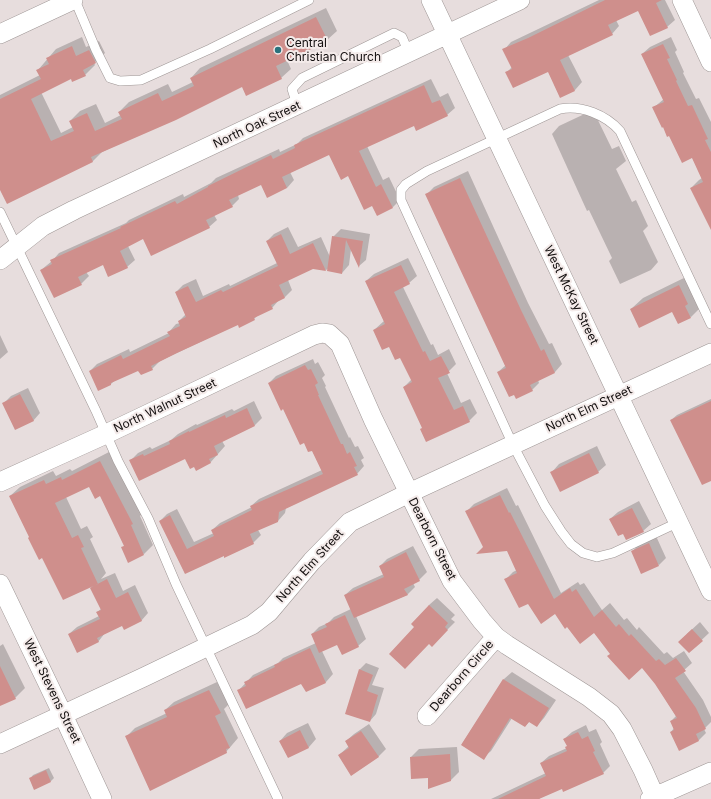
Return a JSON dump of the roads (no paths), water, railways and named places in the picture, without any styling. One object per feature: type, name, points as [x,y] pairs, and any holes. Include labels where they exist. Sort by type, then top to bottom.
[{"type":"street","points":[[0,34],[74,0]]},
{"type":"street","name":"West McKay Street","points":[[431,0],[711,590]]},
{"type":"street","name":"North Oak Street","points":[[0,260],[16,246],[44,226],[68,214],[520,0]]},
{"type":"street","points":[[682,0],[711,62]]},
{"type":"street","name":"North Walnut Street","points":[[0,482],[106,434],[314,335],[322,333],[329,334]]},
{"type":"street","name":"Dearborn Street","points":[[329,334],[340,344],[409,493],[452,581],[496,637],[589,697],[610,714],[622,729],[653,798]]},
{"type":"street","name":"North Elm Street","points":[[0,744],[252,625],[269,612],[312,561],[350,522],[409,493],[711,353]]},
{"type":"street","name":"West Stevens Street","points":[[0,584],[102,799]]},
{"type":"street","name":"Dearborn Circle","points":[[427,716],[496,637]]},
{"type":"street","points":[[653,798],[711,772]]},
{"type":"lane","points":[[74,0],[110,78],[120,81],[140,80],[210,49],[310,0]]},
{"type":"lane","points":[[298,105],[292,89],[302,78],[394,33],[402,37],[410,53]]},
{"type":"lane","points":[[679,522],[613,553],[597,557],[583,553],[571,544],[545,506],[513,445],[401,200],[401,190],[406,184],[427,171],[497,140],[560,109],[570,107],[579,108],[601,116],[613,123],[620,131],[711,324]]},
{"type":"lane","points":[[0,212],[118,461],[148,518],[176,584],[278,799]]},
{"type":"place","name":"Central Christian Church","points":[[278,50]]}]
